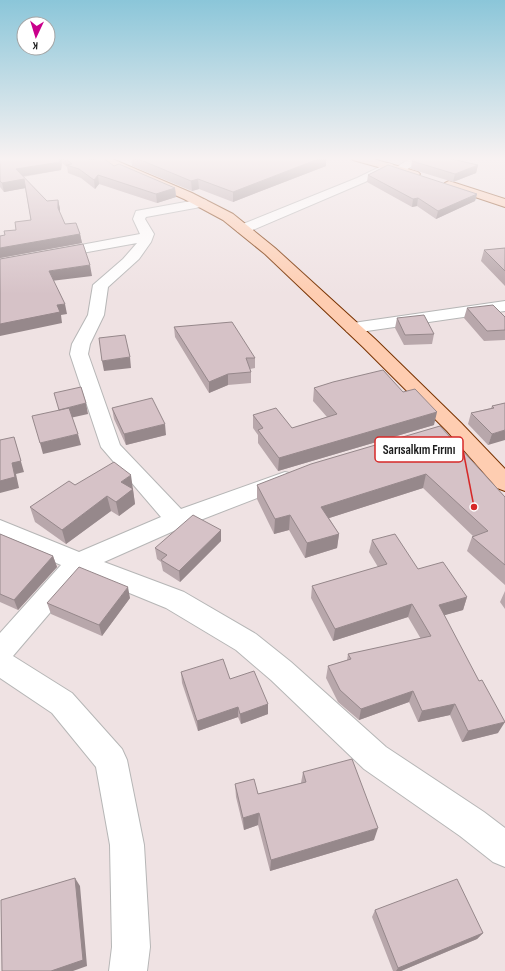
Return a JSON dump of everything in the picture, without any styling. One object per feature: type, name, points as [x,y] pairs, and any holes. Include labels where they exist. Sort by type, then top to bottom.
[{"type":"street","points":[[176,520],[112,447],[79,354],[80,344],[96,315],[101,285],[129,261],[145,240],[147,234],[139,219],[140,214],[200,203]]},
{"type":"street","points":[[203,203],[228,217],[270,251],[353,328],[454,426],[505,483]]},
{"type":"street","points":[[243,229],[305,203]]},
{"type":"street","points":[[0,264],[146,237]]},
{"type":"street","points":[[353,328],[505,306]]},
{"type":"street","points":[[432,433],[454,426]]},
{"type":"street","points":[[0,652],[79,562],[176,520],[302,472]]},
{"type":"street","points":[[0,529],[175,600],[246,642],[281,671],[375,758],[472,824],[505,850]]},
{"type":"street","points":[[0,663],[62,703],[111,760],[127,845],[132,947],[128,971]]},
{"type":"building","points":[[28,203],[58,203],[58,208],[65,224],[76,223],[80,234],[0,248],[0,236],[5,235],[4,231],[16,230],[15,222],[31,220]]},
{"type":"building","points":[[426,203],[456,203],[438,211]]},
{"type":"building","points":[[83,244],[90,265],[49,271],[65,304],[57,305],[60,312],[0,324],[0,259]]},
{"type":"building","points":[[505,248],[505,271],[484,250]]},
{"type":"building","points":[[493,305],[505,317],[505,330],[487,331],[467,308]]},
{"type":"building","points":[[424,315],[434,334],[405,335],[397,318]]},
{"type":"building","points":[[232,322],[255,358],[246,358],[251,372],[228,374],[209,382],[174,327]]},
{"type":"building","points":[[125,335],[130,357],[102,361],[99,338]]},
{"type":"building","points":[[383,370],[403,392],[415,389],[437,412],[279,458],[258,430],[263,428],[253,415],[276,408],[292,428],[337,414],[314,388]]},
{"type":"building","points":[[81,387],[86,403],[59,410],[54,393]]},
{"type":"building","points":[[152,398],[165,424],[124,434],[112,408]]},
{"type":"building","points":[[505,403],[505,430],[492,434],[471,413],[494,408],[492,406]]},
{"type":"building","points":[[69,408],[78,434],[40,443],[32,416]]},
{"type":"building","points":[[440,426],[505,497],[505,565],[472,537],[488,531],[426,474],[321,507],[339,534],[307,543],[290,515],[275,519],[257,485],[311,464]]},
{"type":"building","points":[[14,437],[21,461],[12,463],[15,477],[0,481],[0,440]]},
{"type":"building","points":[[114,462],[131,475],[121,482],[133,489],[116,502],[107,496],[62,530],[30,507],[69,481],[75,485]]},
{"type":"building","points":[[193,515],[221,530],[179,571],[161,560],[167,555],[155,548]]},
{"type":"building","points":[[0,534],[53,556],[14,600],[0,594]]},
{"type":"building","points":[[395,534],[418,569],[443,562],[467,597],[439,605],[479,681],[482,680],[505,722],[468,731],[455,704],[422,711],[413,691],[361,709],[340,690],[328,666],[351,659],[348,654],[431,636],[412,604],[335,629],[312,586],[387,564],[372,540]]},
{"type":"building","points":[[79,567],[128,587],[99,625],[47,603]]},
{"type":"building","points":[[223,659],[230,679],[254,671],[268,704],[240,714],[238,707],[197,721],[181,672]]},
{"type":"building","points":[[352,759],[378,828],[271,860],[259,813],[243,818],[235,784],[254,779],[258,794],[306,782],[303,772]]},
{"type":"building","points":[[75,878],[83,960],[51,971],[2,971],[1,900]]},
{"type":"building","points":[[457,879],[483,933],[398,968],[375,910]]},
{"type":"place","name":"Sarısalkım Fırını","points":[[474,507]]}]
